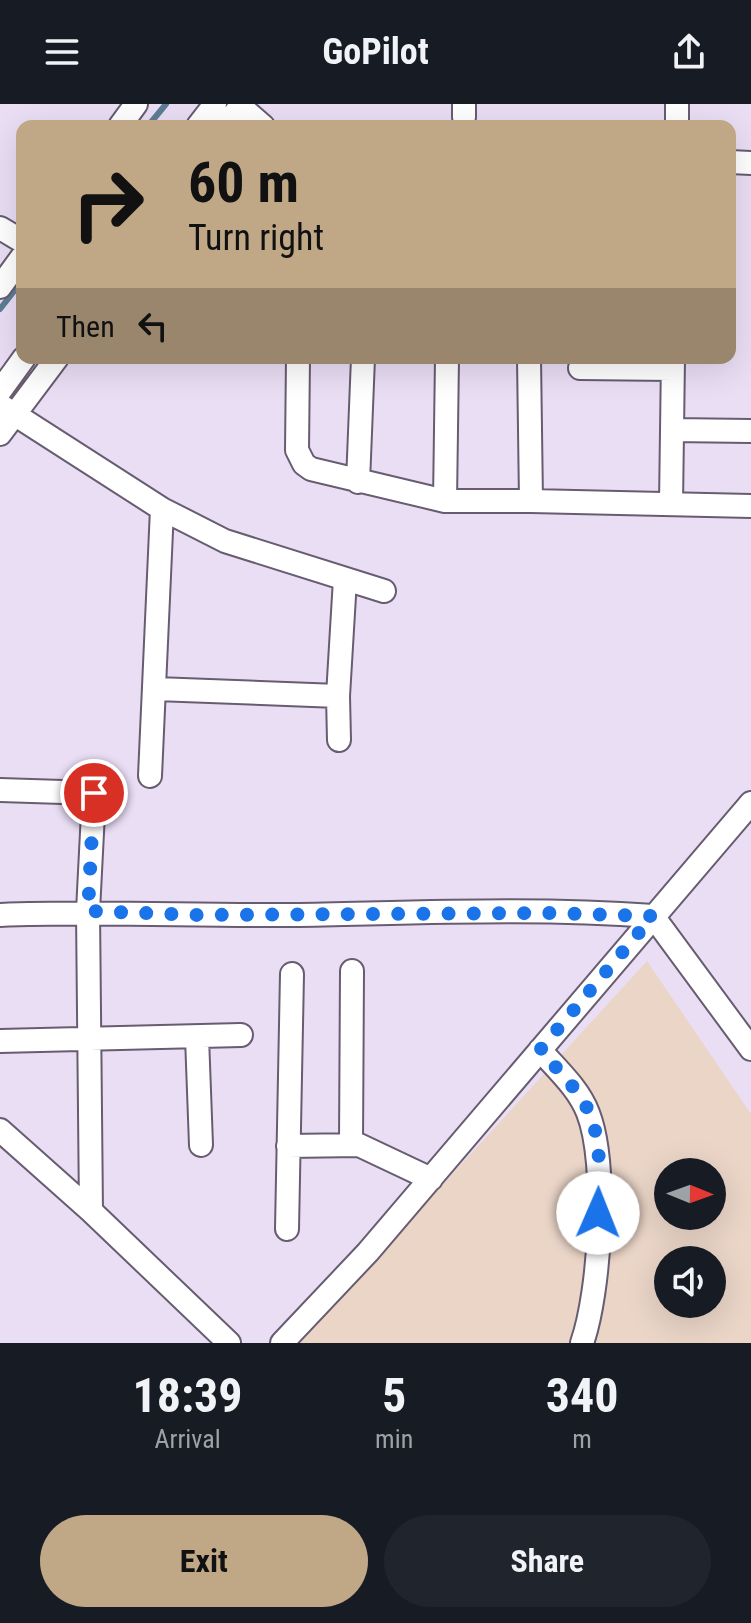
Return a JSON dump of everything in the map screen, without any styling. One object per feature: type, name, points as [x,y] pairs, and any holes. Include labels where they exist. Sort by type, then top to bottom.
[{"type":"street","points":[[203,120],[215,104]]},
{"type":"street","points":[[241,105],[257,120]]},
{"type":"street","points":[[0,287],[16,265]]},
{"type":"street","points":[[0,434],[7,396],[21,364]]},
{"type":"street","points":[[7,396],[49,364]]},
{"type":"street","points":[[298,364],[299,456],[311,469],[445,501],[751,506]]},
{"type":"street","points":[[358,482],[363,364]]},
{"type":"street","points":[[445,501],[447,364]]},
{"type":"street","points":[[529,364],[531,501]]},
{"type":"street","points":[[580,368],[672,364],[671,504]]},
{"type":"street","points":[[7,396],[162,509],[225,541],[384,591]]},
{"type":"street","points":[[672,430],[751,431]]},
{"type":"street","points":[[150,776],[162,509]]},
{"type":"street","points":[[339,740],[338,696],[345,579]]},
{"type":"street","points":[[156,689],[338,696]]},
{"type":"street","points":[[0,790],[94,793],[88,911],[87,1039],[91,1211]]},
{"type":"street","points":[[282,1343],[368,1252],[751,803]]},
{"type":"street","points":[[0,915],[88,911],[199,915],[550,913],[653,916]]},
{"type":"street","points":[[653,916],[751,1049]]},
{"type":"street","points":[[351,1144],[352,971]]},
{"type":"street","points":[[287,1229],[292,974]]},
{"type":"street","points":[[0,1041],[241,1035]]},
{"type":"street","points":[[197,1037],[201,1145]]},
{"type":"street","points":[[540,1050],[572,1086],[587,1110],[597,1139],[598,1213],[594,1292],[590,1320],[582,1343]]},
{"type":"street","points":[[0,1130],[91,1211],[229,1343]]},
{"type":"street","points":[[288,1146],[351,1144],[368,1148],[431,1179]]},
{"type":"shaded area","points":[[647,961],[751,1114],[751,1343],[298,1343]]},
{"type":"waterway","points":[[153,120],[166,104]]},
{"type":"waterway","points":[[0,309],[16,289]]},
{"type":"route","points":[[94,793],[88,911],[199,915],[550,913],[653,916],[540,1050],[572,1086],[587,1110],[597,1139],[598,1213]]}]
